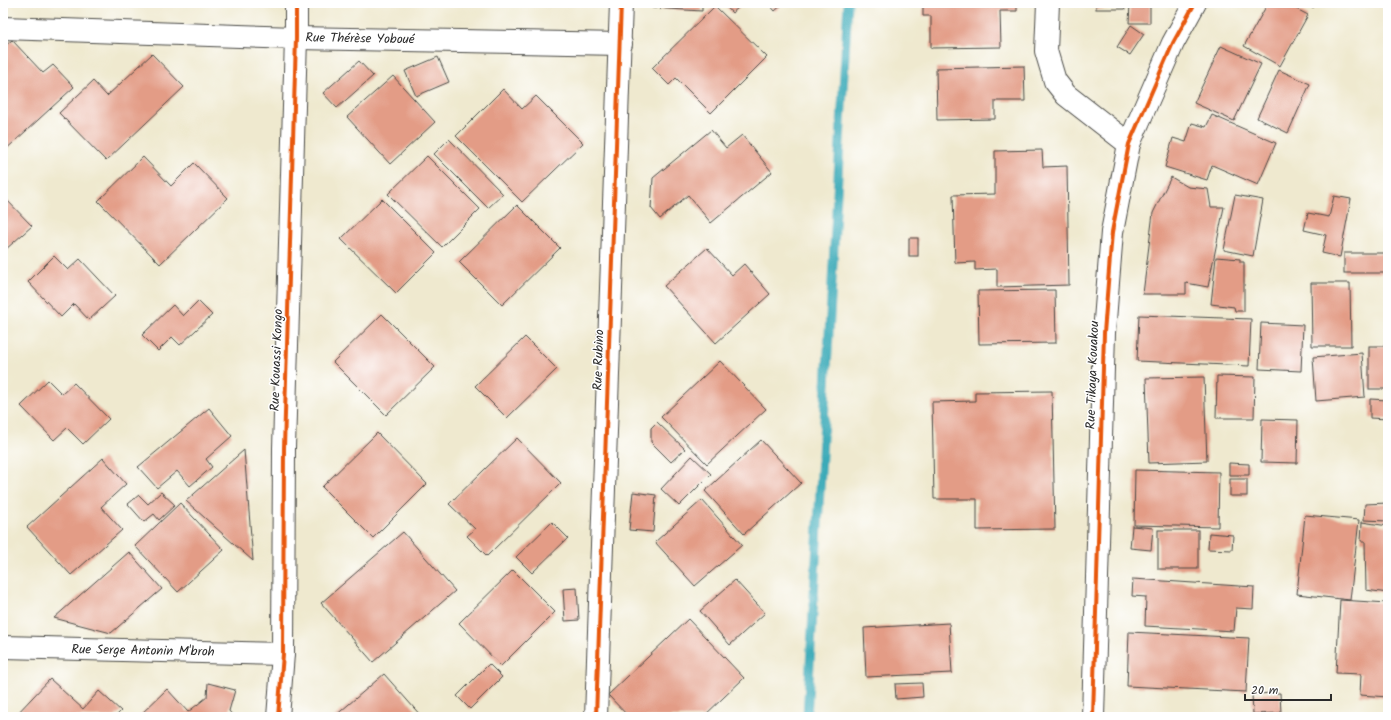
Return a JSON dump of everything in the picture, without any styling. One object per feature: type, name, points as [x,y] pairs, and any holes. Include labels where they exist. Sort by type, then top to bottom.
[{"type":"street","name":"Rue Kouassi Kongo","points":[[278,717],[283,654],[284,448],[296,3]]},
{"type":"street","name":"Rue Rubino","points":[[596,717],[622,3]]},
{"type":"street","points":[[1048,3],[1046,51],[1054,81],[1066,95],[1130,144]]},
{"type":"street","name":"Rue Tikaya Kouakou","points":[[1094,717],[1104,333],[1112,232],[1130,144],[1173,43],[1195,3]]},
{"type":"street","name":"Rue Thérèse Yoboué","points":[[3,28],[296,38],[621,44]]},
{"type":"street","name":"Rue Serge Antonin M'broh","points":[[3,647],[283,654]]},
{"type":"building","points":[[652,3],[702,3],[702,11],[652,8]]},
{"type":"building","points":[[723,3],[744,3],[732,13]]},
{"type":"building","points":[[768,3],[784,3],[775,11]]},
{"type":"building","points":[[923,3],[1017,3],[1017,11],[1000,11],[1001,47],[931,48],[931,16],[923,16]]},
{"type":"building","points":[[1096,3],[1125,3],[1125,9],[1096,9]]},
{"type":"building","points":[[1130,3],[1150,3],[1150,23],[1129,23]]},
{"type":"building","points":[[1268,3],[1285,3],[1308,15],[1280,66],[1244,46]]},
{"type":"building","points":[[1308,3],[1318,3],[1313,8]]},
{"type":"building","points":[[715,6],[767,57],[711,113],[676,78],[669,85],[652,68]]},
{"type":"building","points":[[1131,25],[1144,34],[1130,55],[1117,47]]},
{"type":"building","points":[[12,40],[43,73],[53,65],[74,87],[3,152],[3,48]]},
{"type":"building","points":[[1221,46],[1261,64],[1234,121],[1194,103]]},
{"type":"building","points":[[152,54],[184,87],[106,161],[59,113],[93,81],[107,96]]},
{"type":"building","points":[[438,57],[449,82],[416,96],[405,71]]},
{"type":"building","points":[[359,61],[373,76],[337,108],[323,93]]},
{"type":"building","points":[[1024,66],[1025,101],[995,101],[995,119],[937,120],[936,68]]},
{"type":"building","points":[[1279,70],[1310,84],[1288,133],[1257,118]]},
{"type":"building","points":[[393,76],[435,122],[390,164],[347,117]]},
{"type":"building","points":[[503,89],[522,109],[536,96],[583,143],[522,202],[456,136]]},
{"type":"building","points":[[1212,115],[1276,143],[1258,185],[1212,165],[1207,180],[1165,167],[1173,138],[1186,142],[1192,123],[1206,127]]},
{"type":"building","points":[[711,130],[726,148],[742,135],[772,172],[711,223],[688,195],[660,219],[651,208],[653,178]]},
{"type":"building","points":[[449,139],[503,194],[488,208],[434,154]]},
{"type":"building","points":[[1042,150],[1043,167],[1067,166],[1069,285],[997,287],[997,269],[975,270],[975,262],[955,263],[953,195],[995,194],[995,151]]},
{"type":"building","points":[[427,156],[480,209],[442,247],[388,194]]},
{"type":"building","points":[[143,157],[171,186],[194,163],[228,198],[160,264],[98,201]]},
{"type":"building","points":[[1171,177],[1188,187],[1208,189],[1211,207],[1224,207],[1208,287],[1186,283],[1186,294],[1143,294],[1153,213]]},
{"type":"building","points":[[1235,195],[1263,200],[1253,256],[1224,250]]},
{"type":"building","points":[[3,196],[32,226],[5,250],[3,248]]},
{"type":"building","points":[[1334,196],[1351,199],[1340,257],[1322,253],[1326,235],[1304,230],[1308,213],[1329,217]]},
{"type":"building","points":[[382,199],[436,253],[396,293],[341,239]]},
{"type":"building","points":[[517,205],[560,248],[502,305],[459,262]]},
{"type":"building","points":[[909,238],[918,238],[918,256],[909,256]]},
{"type":"building","points":[[707,248],[732,275],[744,264],[770,294],[716,343],[664,286]]},
{"type":"building","points":[[1344,253],[1388,253],[1388,273],[1344,273]]},
{"type":"building","points":[[54,256],[68,270],[80,259],[115,296],[89,320],[74,304],[61,317],[28,282]]},
{"type":"building","points":[[1216,257],[1240,259],[1240,262],[1244,262],[1244,311],[1235,311],[1234,307],[1211,304]]},
{"type":"building","points":[[1311,283],[1350,283],[1351,346],[1312,346]]},
{"type":"building","points":[[1055,290],[1056,343],[979,344],[978,291]]},
{"type":"building","points":[[198,301],[212,315],[180,345],[172,337],[158,351],[142,335],[173,305],[183,316]]},
{"type":"building","points":[[382,314],[435,367],[386,415],[333,362]]},
{"type":"building","points":[[1139,315],[1251,319],[1249,366],[1137,361]]},
{"type":"building","points":[[1261,323],[1303,325],[1301,371],[1259,369]]},
{"type":"building","points":[[525,337],[557,369],[507,418],[475,386]]},
{"type":"building","points":[[1369,346],[1388,346],[1388,389],[1369,389]]},
{"type":"building","points":[[1362,353],[1365,397],[1316,401],[1313,357]]},
{"type":"building","points":[[720,361],[766,409],[707,464],[661,417]]},
{"type":"building","points":[[1217,376],[1255,377],[1254,418],[1216,418]]},
{"type":"building","points":[[1204,377],[1207,461],[1149,463],[1146,378]]},
{"type":"building","points":[[48,380],[62,394],[74,383],[109,419],[83,444],[67,428],[54,440],[21,406]]},
{"type":"building","points":[[1052,391],[1055,529],[977,530],[977,499],[934,499],[932,402],[975,401],[975,392]]},
{"type":"building","points":[[1370,399],[1388,400],[1388,419],[1370,418]]},
{"type":"building","points":[[209,408],[232,436],[206,459],[212,467],[190,486],[177,471],[157,488],[138,467]]},
{"type":"building","points":[[1262,419],[1298,420],[1297,463],[1261,462]]},
{"type":"building","points":[[657,422],[685,449],[671,462],[651,442],[651,428]]},
{"type":"building","points":[[377,433],[427,484],[373,538],[322,487]]},
{"type":"building","points":[[517,438],[561,483],[487,556],[467,536],[475,529],[449,504]]},
{"type":"building","points":[[761,440],[801,483],[744,534],[705,491]]},
{"type":"building","points":[[244,450],[253,561],[186,501]]},
{"type":"building","points":[[692,456],[711,474],[679,506],[661,489]]},
{"type":"building","points":[[103,458],[126,484],[101,507],[122,530],[71,575],[27,527]]},
{"type":"building","points":[[1229,463],[1249,464],[1249,475],[1229,475]]},
{"type":"building","points":[[1135,470],[1219,472],[1218,527],[1134,525]]},
{"type":"building","points":[[1230,479],[1247,479],[1247,496],[1230,496]]},
{"type":"building","points":[[161,492],[175,505],[159,520],[154,514],[144,522],[128,504],[139,495],[148,504]]},
{"type":"building","points":[[633,492],[656,495],[653,532],[629,530]]},
{"type":"building","points":[[702,500],[742,545],[695,586],[655,542]]},
{"type":"building","points":[[180,503],[224,550],[178,592],[135,546]]},
{"type":"building","points":[[1388,503],[1388,521],[1364,520],[1365,504]]},
{"type":"building","points":[[1305,515],[1359,520],[1350,600],[1297,594]]},
{"type":"building","points":[[552,522],[568,538],[532,573],[516,557]]},
{"type":"building","points":[[1362,522],[1388,526],[1388,593],[1366,590],[1365,541],[1361,541]]},
{"type":"building","points":[[1132,526],[1153,528],[1151,550],[1130,548]]},
{"type":"building","points":[[1158,530],[1198,530],[1198,569],[1158,569]]},
{"type":"building","points":[[403,532],[455,591],[373,662],[321,603]]},
{"type":"building","points":[[1209,533],[1233,535],[1232,550],[1208,549]]},
{"type":"building","points":[[129,552],[162,589],[111,633],[54,618]]},
{"type":"building","points":[[513,570],[555,612],[501,666],[459,623]]},
{"type":"building","points":[[1133,579],[1254,587],[1253,609],[1236,608],[1234,631],[1145,626],[1146,597],[1132,596]]},
{"type":"building","points":[[735,580],[765,613],[730,645],[700,611]]},
{"type":"building","points":[[577,588],[579,620],[565,621],[563,589]]},
{"type":"building","points":[[1340,600],[1388,603],[1388,697],[1360,695],[1361,674],[1336,673]]},
{"type":"building","points":[[688,619],[744,678],[703,717],[629,717],[608,695]]},
{"type":"building","points":[[949,623],[952,673],[866,677],[864,628]]},
{"type":"building","points":[[1129,632],[1249,638],[1246,692],[1127,686]]},
{"type":"building","points":[[489,664],[502,677],[470,709],[457,696]]},
{"type":"building","points":[[384,674],[422,717],[334,717]]},
{"type":"building","points":[[50,679],[83,709],[99,691],[121,711],[115,717],[14,717]]},
{"type":"building","points":[[208,683],[235,690],[229,711],[234,717],[138,717],[167,689],[188,712],[207,697]]},
{"type":"building","points":[[922,683],[923,697],[896,699],[895,684]]},
{"type":"building","points":[[1280,693],[1281,713],[1253,714],[1252,694]]},
{"type":"waterway","points":[[807,717],[848,3]]},
{"type":"cycle path","points":[[278,717],[283,654],[284,448],[296,3]]},
{"type":"cycle path","points":[[596,717],[621,3]]},
{"type":"cycle path","points":[[1093,717],[1104,333],[1112,232],[1129,144],[1173,43],[1195,3]]}]
